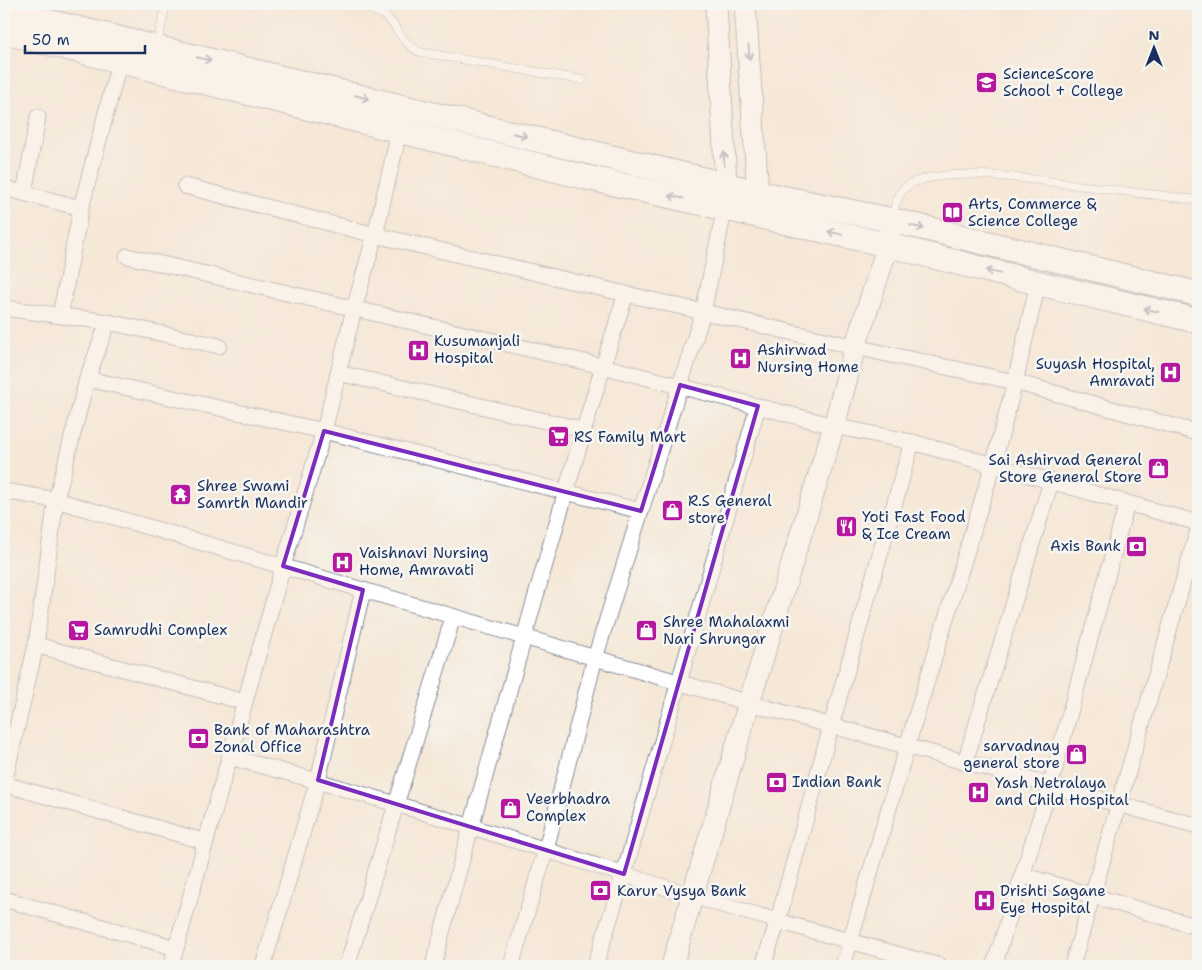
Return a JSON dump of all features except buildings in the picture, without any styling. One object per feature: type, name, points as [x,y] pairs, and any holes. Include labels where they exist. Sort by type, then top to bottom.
[{"type":"main road","points":[[4,11],[405,107],[759,204],[888,245],[1198,321]]},
{"type":"main road","points":[[4,32],[585,177],[725,196]]},
{"type":"main road","points":[[759,204],[891,220],[1198,294]]},
{"type":"street","points":[[511,966],[546,849],[595,658],[703,312],[725,196],[716,4]]},
{"type":"street","points":[[745,4],[759,204]]},
{"type":"street","points":[[60,316],[81,208],[120,60]]},
{"type":"street","points":[[171,966],[244,702],[324,431],[375,235],[405,107]]},
{"type":"street","points":[[24,193],[38,117]]},
{"type":"street","points":[[185,186],[375,235],[855,347],[1015,382],[1198,432]]},
{"type":"street","points":[[4,188],[81,208]]},
{"type":"street","points":[[672,966],[749,703],[834,426],[855,347],[888,245],[891,220]]},
{"type":"street","points":[[127,256],[602,366],[834,426],[912,442],[1198,523]]},
{"type":"street","points":[[842,966],[993,465],[1038,283]]},
{"type":"street","points":[[433,966],[470,826],[602,366],[626,294]]},
{"type":"street","points":[[4,308],[108,322],[219,346]]},
{"type":"street","points":[[108,322],[87,379],[56,500],[36,645],[9,734],[4,783],[206,842]]},
{"type":"street","points":[[338,373],[584,430]]},
{"type":"street","points":[[87,379],[324,431],[641,511]]},
{"type":"street","points":[[595,966],[680,683],[758,406]]},
{"type":"street","points":[[763,966],[778,920],[830,726],[912,442]]},
{"type":"street","points":[[965,762],[1050,482]]},
{"type":"street","points":[[4,491],[56,500],[749,703],[1198,826]]},
{"type":"street","points":[[994,966],[1050,786],[1127,503]]},
{"type":"street","points":[[1072,966],[1198,530]]},
{"type":"street","points":[[263,966],[318,780],[364,590]]},
{"type":"street","points":[[346,966],[453,617]]},
{"type":"street","points":[[36,645],[244,702]]},
{"type":"street","points":[[229,757],[318,780],[694,896],[940,966]]},
{"type":"street","points":[[1022,875],[1198,927]]},
{"type":"street","points":[[4,899],[176,948]]},
{"type":"lane","points":[[156,48],[166,4]]},
{"type":"lane","points":[[366,4],[370,9],[386,17],[404,41],[410,47],[420,52],[582,80]]},
{"type":"lane","points":[[891,220],[895,203],[902,190],[910,184],[929,178],[956,176],[995,175],[1198,200]]},
{"type":"highlighted area","points":[[680,385],[758,406],[624,874],[318,780],[363,590],[283,566],[324,431],[641,511]]},
{"type":"place","name":"ScienceScore School + College","points":[[987,83]]},
{"type":"place","name":"Arts, Commerce & Science College","points":[[952,213]]},
{"type":"place","name":"Kusumanjali Hospital","points":[[418,350]]},
{"type":"place","name":"Ashirwad Nursing Home","points":[[741,359]]},
{"type":"place","name":"Suyash Hospital, Amravati","points":[[1171,373]]},
{"type":"place","name":"RS Family Mart","points":[[558,437]]},
{"type":"place","name":"Sai Ashirvad General Store General Store","points":[[1158,469]]},
{"type":"place","name":"Shree Swami Samrth Mandir","points":[[181,495]]},
{"type":"place","name":"R.S General store","points":[[672,510]]},
{"type":"place","name":"Yoti Fast Food & Ice Cream","points":[[846,526]]},
{"type":"place","name":"Axis Bank","points":[[1137,546]]},
{"type":"place","name":"Vaishnavi Nursing Home, Amravati","points":[[343,562]]},
{"type":"place","name":"Samrudhi Complex","points":[[78,630]]},
{"type":"place","name":"Shree Mahalaxmi Nari Shrungar","points":[[647,631]]},
{"type":"place","name":"Bank of Maharashtra Zonal Office","points":[[198,739]]},
{"type":"place","name":"sarvadnay general store","points":[[1076,755]]},
{"type":"place","name":"Indian Bank","points":[[776,782]]},
{"type":"place","name":"Yash Netralaya and Child Hospital","points":[[979,792]]},
{"type":"place","name":"Veerbhadra Complex","points":[[510,808]]},
{"type":"place","name":"Karur Vysya Bank","points":[[601,891]]},
{"type":"place","name":"Drishti Sagane Eye Hospital","points":[[984,900]]}]
